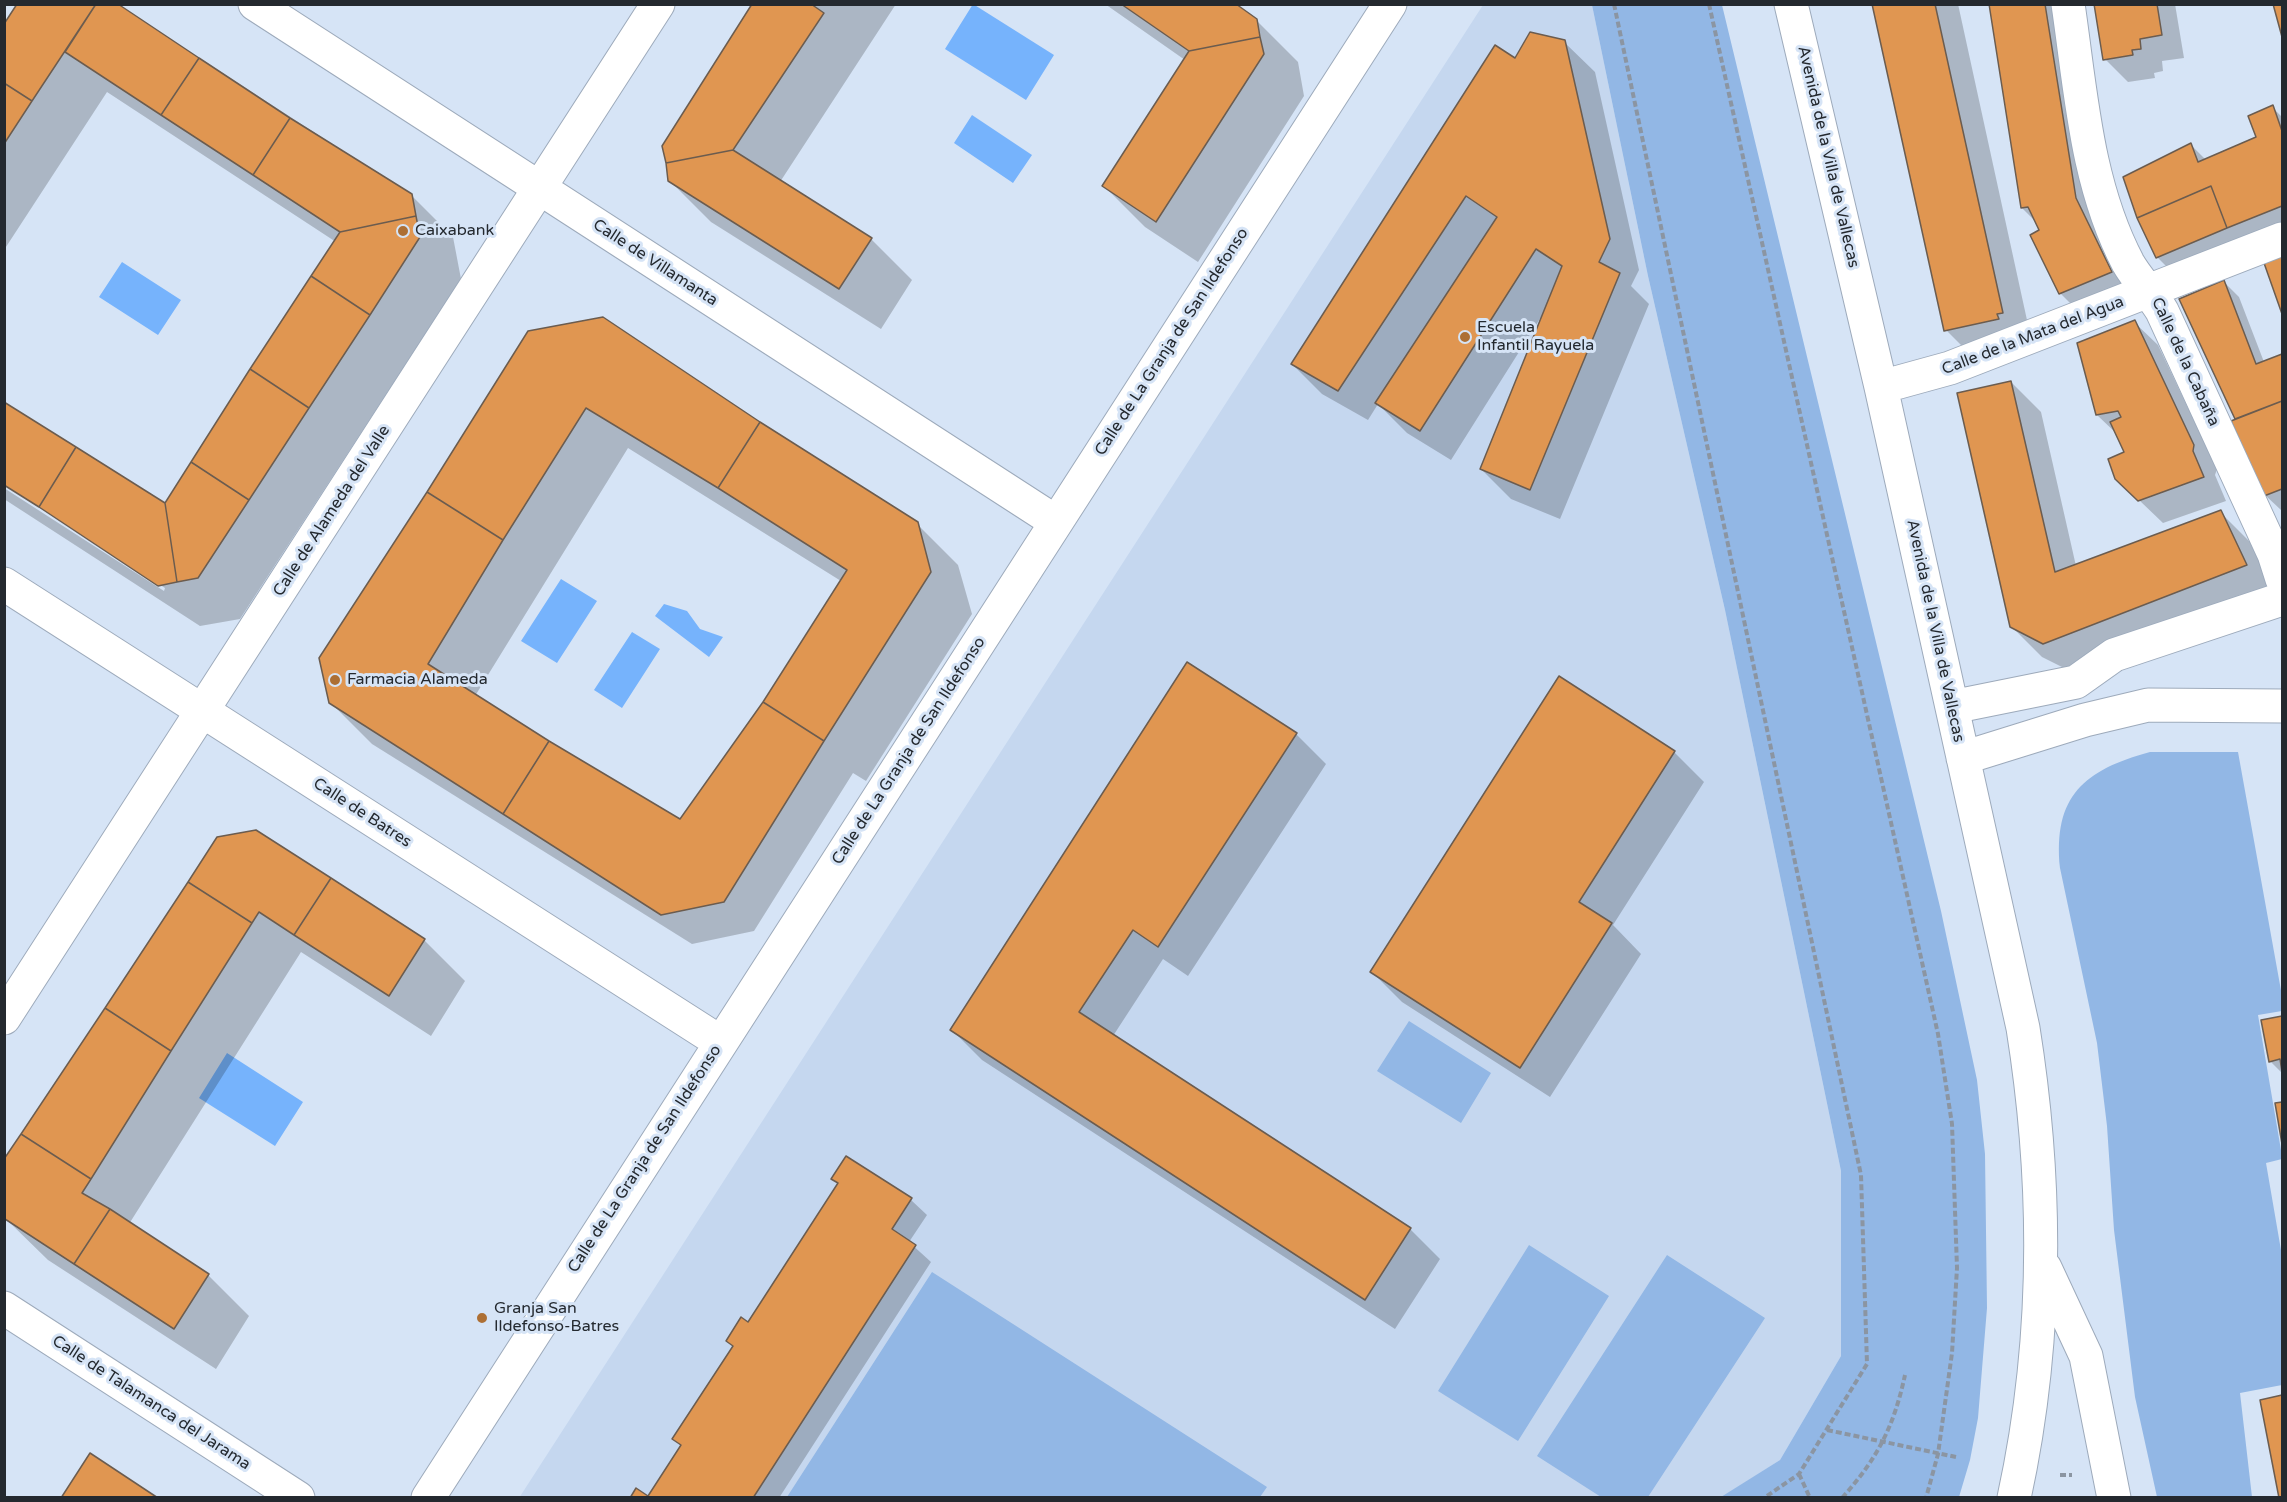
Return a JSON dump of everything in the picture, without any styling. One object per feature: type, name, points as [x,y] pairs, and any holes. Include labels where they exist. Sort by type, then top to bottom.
[{"type":"street","name":"Calle de Villamanta","points":[[255,4],[1056,522]]},
{"type":"street","name":"Calle de Alameda del Valle","points":[[4,1018],[658,4]]},
{"type":"street","name":"Avenida de la Villa de Vallecas","points":[[1791,4],[1881,387],[2024,1028],[2035,1111],[2043,1263],[2032,1404],[2014,1497]]},
{"type":"street","name":"Calle de la Cabaña","points":[[2068,4],[2092,166],[2102,201],[2129,264],[2150,290],[2274,554],[2283,579]]},
{"type":"street","name":"Calle de La Granja de San Ildefonso","points":[[428,1497],[1389,5]]},
{"type":"street","name":"Calle de la Mata del Agua","points":[[1881,387],[1950,368],[2283,239]]},
{"type":"street","name":"Calle de Batres","points":[[4,584],[720,1042]]},
{"type":"street","points":[[1952,707],[2076,682],[2114,655],[2283,599]]},
{"type":"street","points":[[2076,682],[2148,705]]},
{"type":"street","points":[[1963,758],[2085,720],[2148,705],[2283,706]]},
{"type":"street","name":"Avenida de la Villa de Vallecas","points":[[2043,1263],[2086,1356],[2114,1497]]},
{"type":"street","name":"Calle de Talamanca del Jarama","points":[[4,1308],[298,1497]]},
{"type":"path","points":[[1614,4],[1861,1176],[1867,1364],[1799,1474],[1764,1497]]},
{"type":"path","points":[[1709,4],[1940,1045],[1952,1124],[1957,1269],[1952,1353],[1938,1454],[1926,1497]]},
{"type":"path","points":[[1842,1497],[1860,1479],[1884,1443],[1898,1410],[1905,1375]]},
{"type":"path","points":[[1827,1430],[1956,1457]]},
{"type":"path","points":[[1799,1474],[1810,1497]]},
{"type":"shaded area","points":[[973,4],[1054,55],[1026,100],[945,49]]},
{"type":"shaded area","points":[[1483,5],[1592,5],[1648,276],[1725,610],[1841,1171],[1841,1356],[1780,1460],[1721,1498],[519,1498]]},
{"type":"shaded area","points":[[1592,5],[1722,5],[1941,911],[1977,1080],[1985,1154],[1987,1308],[1978,1418],[1970,1460],[1959,1497],[1721,1497],[1780,1460],[1841,1356],[1841,1171],[1725,610],[1648,276]]},
{"type":"shaded area","points":[[972,115],[1032,155],[1013,183],[954,143]]},
{"type":"shaded area","points":[[122,262],[181,300],[158,335],[99,297]]},
{"type":"shaded area","points":[[561,579],[597,601],[557,663],[521,641]]},
{"type":"shaded area","points":[[664,604],[687,611],[700,629],[723,637],[709,657],[655,616]]},
{"type":"shaded area","points":[[632,632],[660,649],[622,708],[594,690]]},
{"type":"shaded area","points":[[2150,752],[2238,752],[2282,996],[2282,1011],[2258,1015],[2282,1156],[2282,1159],[2266,1163],[2282,1256],[2282,1385],[2240,1393],[2252,1497],[2157,1497],[2135,1397],[2114,1230],[2107,1126],[2097,1043],[2060,868],[2059,843],[2062,822],[2068,804],[2078,790],[2107,768]]},
{"type":"shaded area","points":[[1409,1021],[1491,1073],[1461,1123],[1377,1071]]},
{"type":"shaded area","points":[[227,1053],[303,1102],[275,1146],[199,1098]]},
{"type":"shaded area","points":[[1529,1245],[1609,1296],[1518,1441],[1438,1391]]},
{"type":"shaded area","points":[[1667,1255],[1765,1318],[1648,1497],[1601,1497],[1537,1456]]},
{"type":"shaded area","points":[[932,1272],[1267,1487],[1260,1497],[787,1497]]},
{"type":"building","points":[[17,4],[96,4],[32,101],[4,83],[4,24]]},
{"type":"building","points":[[96,4],[118,4],[199,58],[161,115],[65,52]]},
{"type":"building","points":[[752,4],[811,4],[824,13],[733,150],[666,163],[662,146]]},
{"type":"building","points":[[1121,4],[1236,4],[1257,19],[1260,37],[1189,51]]},
{"type":"building","points":[[1872,4],[1935,4],[2003,313],[1997,314],[1999,319],[1944,331]]},
{"type":"building","points":[[1989,4],[2045,4],[2076,198],[2112,272],[2059,294],[2030,235],[2039,230],[2028,207],[2021,208]]},
{"type":"building","points":[[2094,4],[2157,4],[2162,35],[2140,39],[2141,49],[2132,50],[2133,55],[2103,60]]},
{"type":"building","points":[[2273,4],[2282,4],[2282,37]]},
{"type":"building","points":[[1530,32],[1565,40],[1610,239],[1599,262],[1620,273],[1530,490],[1480,469],[1562,266],[1536,249],[1420,431],[1375,403],[1497,217],[1466,196],[1338,391],[1291,364],[1495,45],[1515,58]]},
{"type":"building","points":[[1260,37],[1264,54],[1156,222],[1102,186],[1189,51]]},
{"type":"building","points":[[199,58],[290,118],[253,175],[161,115]]},
{"type":"building","points":[[4,83],[32,101],[4,144]]},
{"type":"building","points":[[2273,105],[2282,131],[2282,206],[2227,228],[2211,186],[2137,218],[2123,177],[2191,143],[2198,162],[2256,137],[2248,116]]},
{"type":"building","points":[[290,118],[412,194],[416,216],[340,232],[253,175]]},
{"type":"building","points":[[733,150],[872,238],[839,289],[668,181],[666,163]]},
{"type":"building","points":[[2211,186],[2227,228],[2156,258],[2137,218]]},
{"type":"building","points":[[416,216],[420,237],[370,315],[311,276],[340,232]]},
{"type":"building","points":[[2282,256],[2282,314],[2264,263]]},
{"type":"building","points":[[311,276],[370,315],[309,408],[250,369]]},
{"type":"building","points":[[2224,280],[2256,364],[2282,354],[2282,401],[2235,419],[2179,299]]},
{"type":"building","points":[[603,317],[760,422],[718,488],[586,408],[503,540],[427,492],[528,331]]},
{"type":"building","points":[[2135,320],[2194,445],[2193,451],[2204,477],[2138,501],[2115,479],[2108,459],[2124,452],[2110,422],[2121,417],[2118,411],[2096,415],[2077,343]]},
{"type":"building","points":[[250,369],[309,408],[249,500],[191,462]]},
{"type":"building","points":[[2011,381],[2055,572],[2221,510],[2247,565],[2043,644],[2010,627],[1957,393]]},
{"type":"building","points":[[2282,401],[2282,489],[2264,496],[2231,421]]},
{"type":"building","points":[[4,402],[76,447],[39,507],[4,485]]},
{"type":"building","points":[[760,422],[918,522],[931,572],[824,741],[763,702],[847,570],[718,488]]},
{"type":"building","points":[[76,447],[165,503],[177,582],[158,586],[39,507]]},
{"type":"building","points":[[191,462],[249,500],[198,578],[177,582],[165,503]]},
{"type":"building","points":[[427,492],[503,540],[428,664],[549,741],[503,814],[329,703],[319,658]]},
{"type":"building","points":[[1187,662],[1297,733],[1158,947],[1133,930],[1079,1012],[1411,1228],[1365,1300],[950,1030]]},
{"type":"building","points":[[1559,676],[1675,751],[1579,902],[1612,923],[1520,1068],[1370,972]]},
{"type":"building","points":[[763,702],[824,741],[724,902],[661,915],[503,814],[549,741],[680,819]]},
{"type":"building","points":[[256,830],[331,878],[294,935],[259,912],[252,923],[188,882],[217,837]]},
{"type":"building","points":[[331,878],[425,939],[389,996],[294,935]]},
{"type":"building","points":[[188,882],[252,923],[171,1051],[105,1008]]},
{"type":"building","points":[[105,1008],[171,1051],[91,1179],[21,1134]]},
{"type":"building","points":[[2282,1016],[2282,1072],[2280,1059],[2269,1062],[2261,1020]]},
{"type":"building","points":[[2282,1102],[2282,1144],[2275,1103]]},
{"type":"building","points":[[21,1134],[91,1179],[82,1193],[110,1209],[74,1264],[5,1219],[4,1159]]},
{"type":"building","points":[[846,1156],[912,1198],[892,1229],[916,1245],[753,1498],[630,1498],[636,1488],[648,1496],[681,1445],[672,1439],[733,1346],[726,1341],[741,1317],[748,1322],[838,1183],[831,1179]]},
{"type":"building","points":[[110,1209],[209,1274],[174,1329],[74,1264]]},
{"type":"building","points":[[2282,1395],[2282,1498],[2279,1498],[2260,1400]]},
{"type":"building","points":[[90,1453],[158,1498],[61,1498]]},
{"type":"place","name":"Caixabank","points":[[403,231]]},
{"type":"place","name":"Escuela Infantil Rayuela","points":[[1465,337]]},
{"type":"place","name":"Farmacia Alameda","points":[[335,680]]},
{"type":"place","name":"Granja San Ildefonso-Batres","points":[[482,1318]]}]
